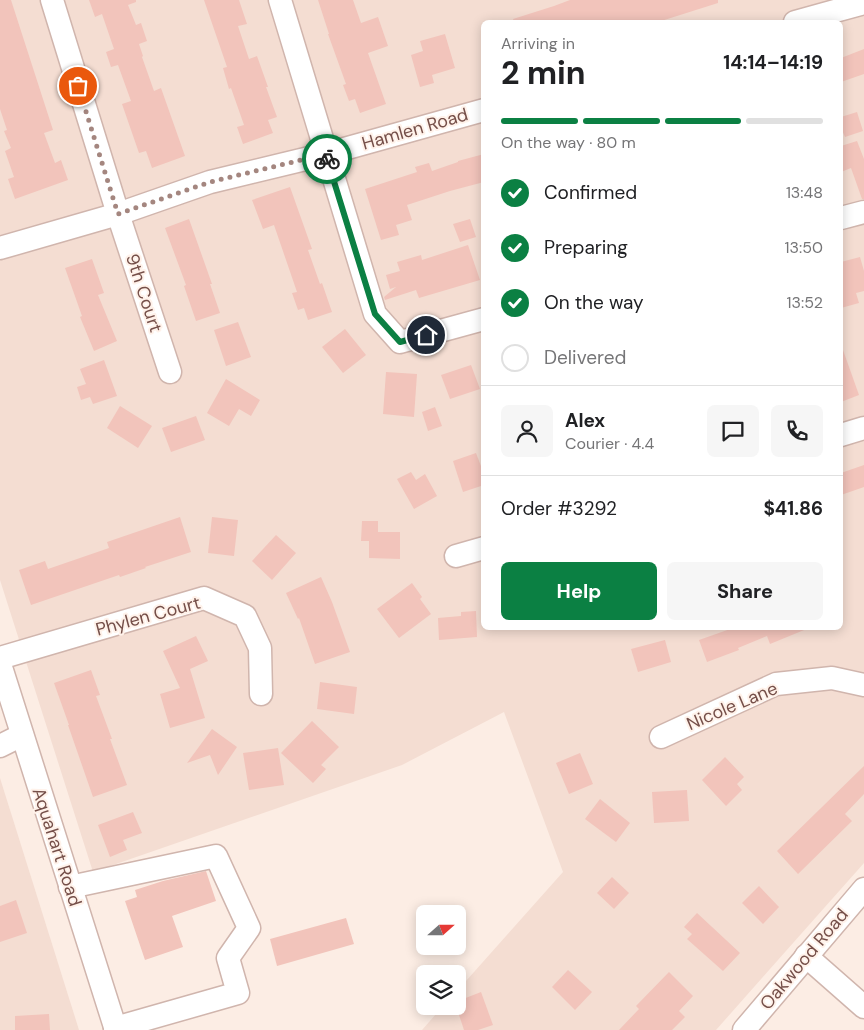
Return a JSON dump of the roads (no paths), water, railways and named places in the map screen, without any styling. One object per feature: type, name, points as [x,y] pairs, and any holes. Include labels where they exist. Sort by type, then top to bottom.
[{"type":"street","name":"9th Court","points":[[52,0],[118,214],[170,372]]},
{"type":"street","points":[[280,0],[375,314],[400,342],[481,320]]},
{"type":"street","points":[[802,20],[864,3]]},
{"type":"street","name":"Hamlen Road","points":[[0,248],[118,214],[210,182],[326,154],[481,111]]},
{"type":"street","points":[[843,217],[864,212]]},
{"type":"street","points":[[843,434],[864,428]]},
{"type":"street","points":[[456,556],[481,549]]},
{"type":"street","name":"Phylen Court","points":[[0,658],[204,598],[245,616],[260,648],[261,694]]},
{"type":"street","name":"Aquahart Road","points":[[0,664],[115,1029]]},
{"type":"street","name":"Nicole Lane","points":[[660,737],[776,684],[832,678],[864,685]]},
{"type":"street","points":[[0,746],[22,735]]},
{"type":"street","points":[[70,887],[216,856],[250,928],[228,958],[238,993],[115,1029]]},
{"type":"street","name":"Oakwood Road","points":[[744,1030],[864,889]]},
{"type":"street","points":[[806,956],[864,1007]]}]
